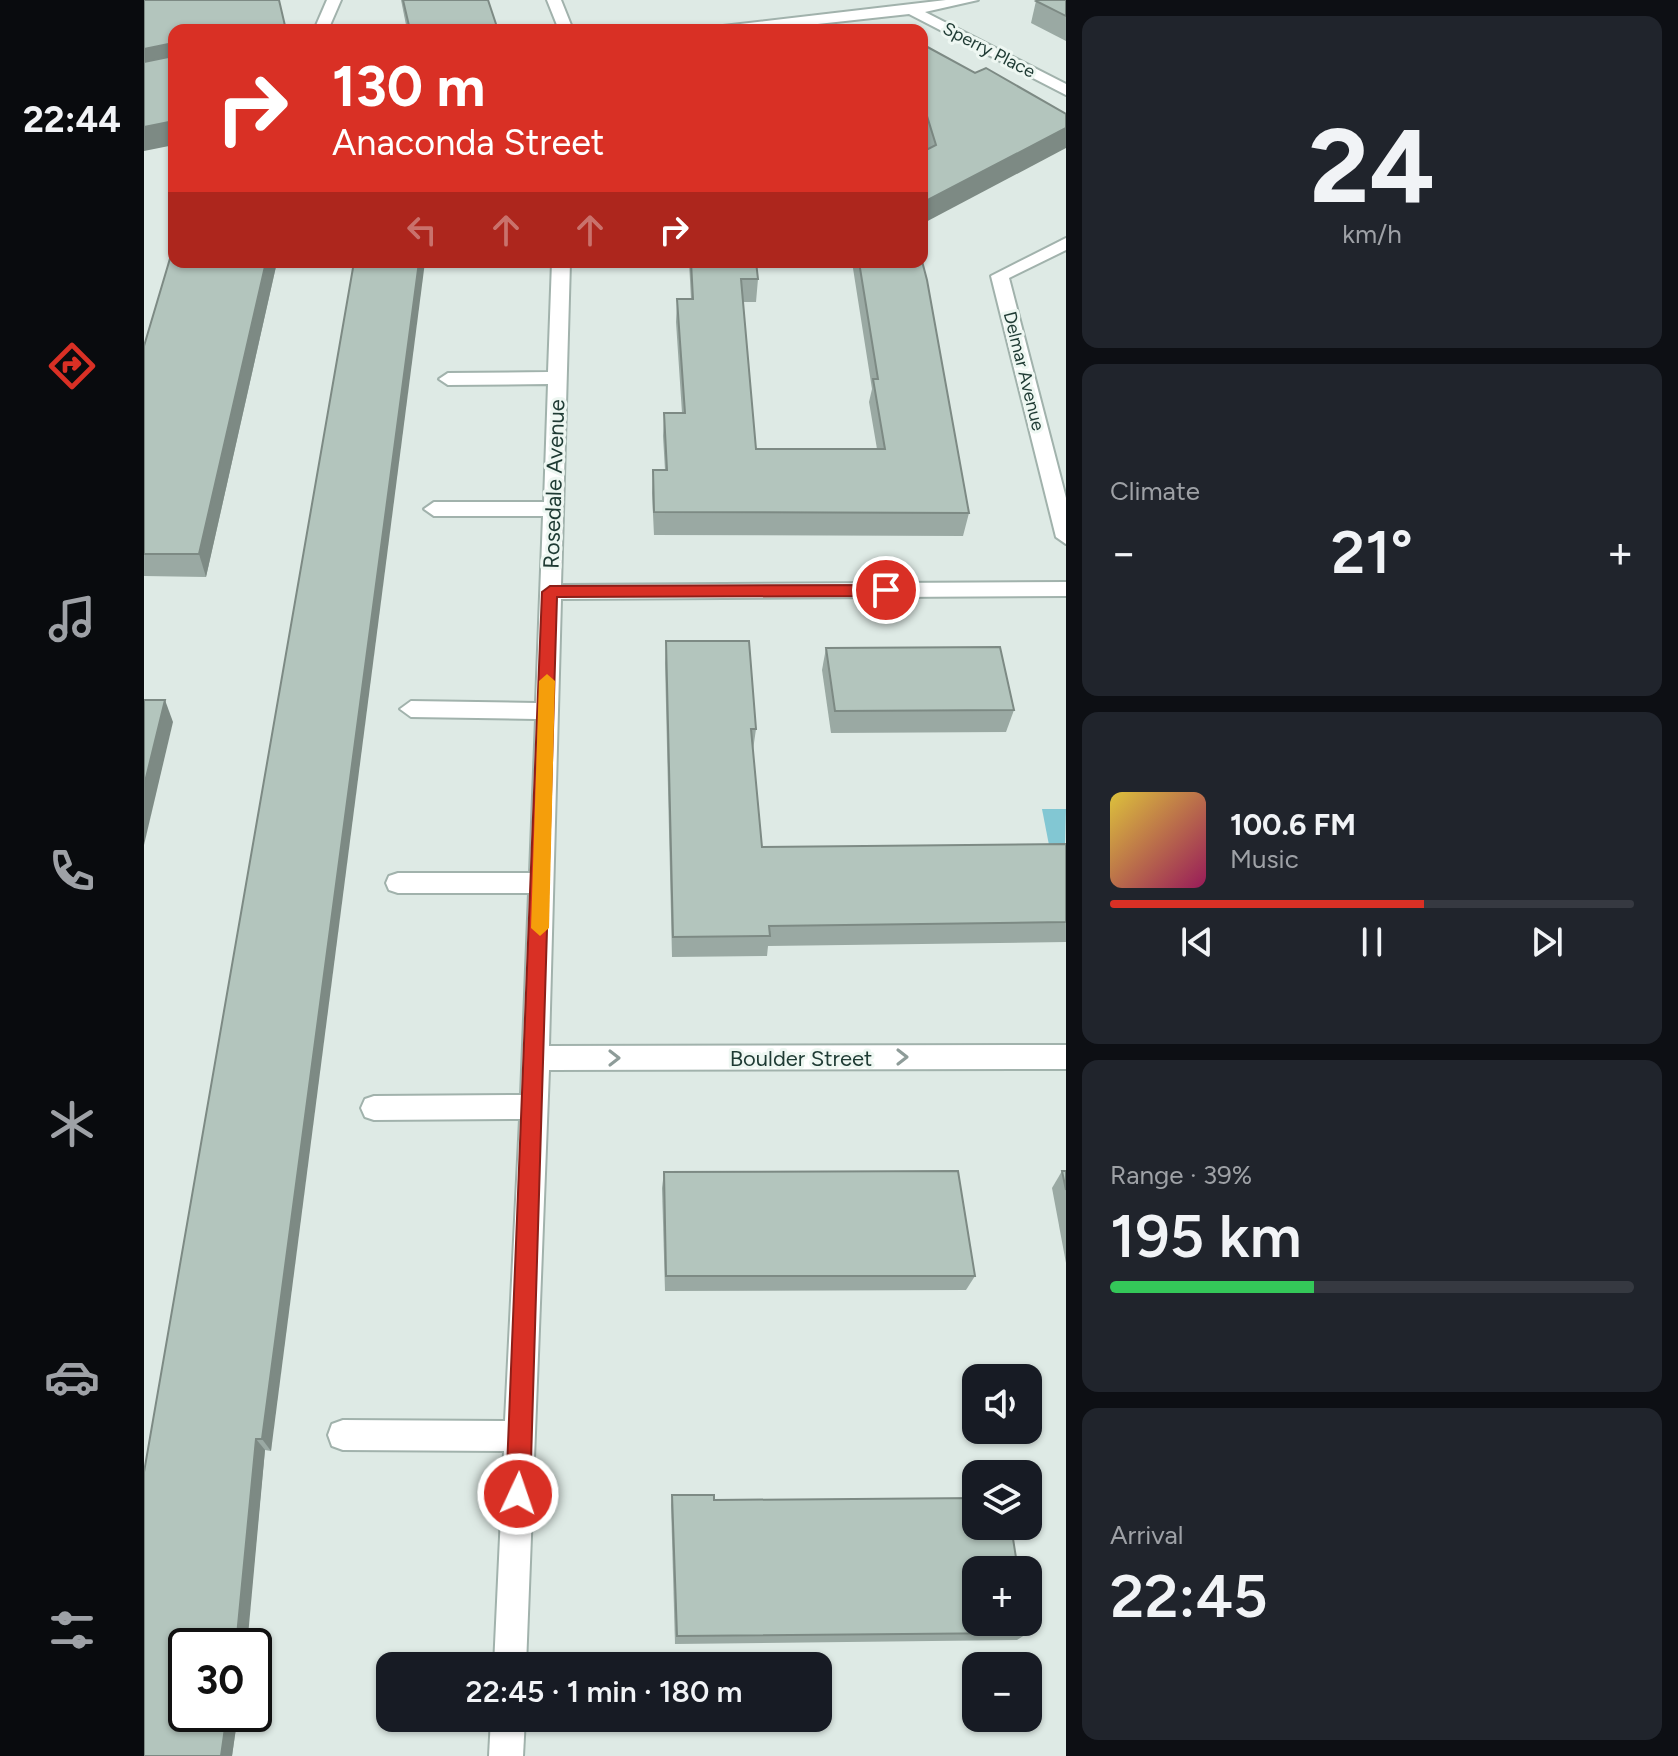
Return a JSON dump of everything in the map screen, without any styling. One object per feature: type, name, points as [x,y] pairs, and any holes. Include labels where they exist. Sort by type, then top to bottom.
[{"type":"street","points":[[324,24],[334,0]]},
{"type":"street","points":[[554,0],[564,24]]},
{"type":"street","points":[[779,24],[911,10],[971,0]]},
{"type":"street","name":"Sperry Place","points":[[911,10],[1066,90]]},
{"type":"street","name":"Delmar Avenue","points":[[1066,243],[1000,276],[1066,537]]},
{"type":"street","name":"Rosedale Avenue","points":[[511,1652],[536,1058],[561,268]]},
{"type":"street","points":[[448,379],[557,378]]},
{"type":"street","points":[[434,509],[553,509]]},
{"type":"street","points":[[550,592],[1066,589]]},
{"type":"street","points":[[411,709],[546,711]]},
{"type":"street","points":[[398,883],[541,883]]},
{"type":"street","name":"Boulder Street","points":[[536,1058],[1066,1057]]},
{"type":"street","points":[[374,1108],[534,1107]]},
{"type":"street","points":[[343,1435],[521,1436]]},
{"type":"street","points":[[506,1756],[507,1732]]},
{"type":"water","points":[[1042,809],[1066,809],[1065,845],[1049,845]]},
{"type":"building","points":[[144,0],[279,0],[285,24],[168,24],[168,44],[144,49]]},
{"type":"building","points":[[403,0],[488,0],[496,24],[409,24]]},
{"type":"building","points":[[1066,0],[1066,16],[1036,1]]},
{"type":"building","points":[[928,47],[975,73],[986,68],[1066,114],[1066,128],[928,200],[928,149],[936,145],[928,119]]},
{"type":"building","points":[[168,57],[168,122],[144,127],[144,62]]},
{"type":"building","points":[[168,265],[168,268],[265,268],[199,554],[144,554],[144,346]]},
{"type":"building","points":[[353,268],[418,268],[262,1439],[256,1439],[238,1628],[168,1628],[168,1732],[224,1732],[221,1756],[144,1756],[144,1472]]},
{"type":"building","points":[[691,268],[757,268],[758,279],[741,279],[756,449],[885,449],[873,379],[878,379],[860,268],[924,268],[969,513],[654,512],[653,470],[667,470],[664,413],[685,413],[677,299],[693,299]]},
{"type":"building","points":[[666,641],[749,641],[756,729],[751,729],[762,847],[1066,844],[1066,922],[769,926],[770,936],[673,937]]},
{"type":"building","points":[[1000,647],[1014,710],[835,711],[826,648]]},
{"type":"building","points":[[144,700],[165,700],[144,786]]},
{"type":"building","points":[[958,1171],[975,1276],[666,1276],[664,1172]]},
{"type":"building","points":[[672,1495],[714,1495],[714,1500],[962,1498],[962,1540],[1013,1540],[1016,1556],[962,1556],[962,1634],[677,1636]]},
{"type":"slow traffic","points":[[540,928],[547,681]]},
{"type":"route","points":[[518,1494],[536,1058],[550,592],[886,590]]}]
